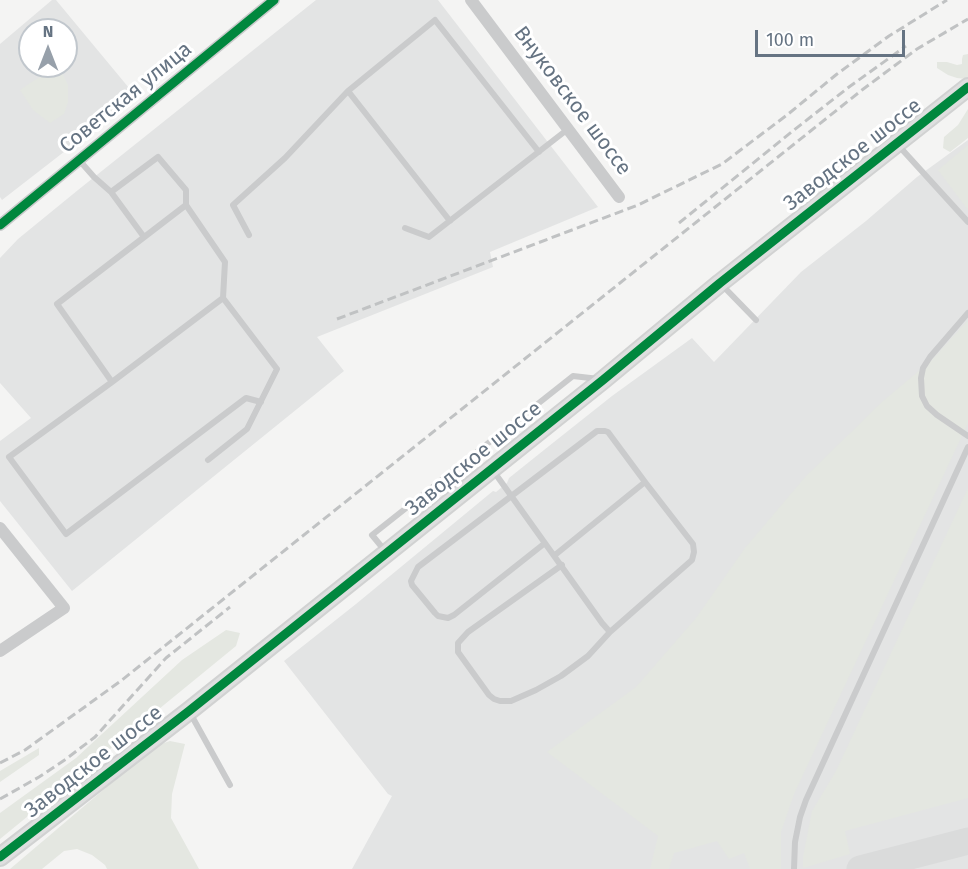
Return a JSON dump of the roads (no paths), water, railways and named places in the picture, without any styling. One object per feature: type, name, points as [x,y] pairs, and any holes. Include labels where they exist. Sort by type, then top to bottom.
[{"type":"street","name":"Советская улица","points":[[0,225],[274,0]]},
{"type":"street","name":"Внуковское шоссе","points":[[471,0],[619,197]]},
{"type":"street","name":"Заводское шоссе","points":[[0,857],[189,711],[603,380],[720,283],[968,87]]},
{"type":"street","points":[[0,528],[64,608],[0,651]]},
{"type":"lane","points":[[249,235],[233,205],[285,158],[348,92],[435,20],[539,152]]},
{"type":"lane","points":[[348,92],[450,221]]},
{"type":"lane","points":[[405,228],[429,237],[568,129]]},
{"type":"lane","points":[[896,143],[968,222]]},
{"type":"lane","points":[[111,192],[158,157],[186,190],[186,205],[225,262],[223,298],[277,369],[247,429],[208,460]]},
{"type":"lane","points":[[79,160],[111,192],[144,237]]},
{"type":"lane","points":[[112,382],[57,304],[186,205]]},
{"type":"lane","points":[[720,283],[756,320]]},
{"type":"lane","points":[[223,298],[9,457],[66,534],[246,398],[261,402]]},
{"type":"lane","points":[[968,313],[930,357],[923,368],[921,378],[922,396],[927,406],[968,435]]},
{"type":"lane","points":[[386,552],[372,535],[573,376],[603,380]]},
{"type":"lane","points":[[545,543],[448,618],[438,616],[412,585],[412,577],[418,567],[597,431],[602,430],[608,432],[689,538],[694,552],[692,560],[610,632],[588,656],[561,676],[511,701],[494,699],[458,652],[458,644],[468,632],[562,565]]},
{"type":"lane","points":[[794,869],[797,834],[806,800],[968,447]]},
{"type":"lane","points":[[491,468],[610,632]]},
{"type":"lane","points":[[555,555],[645,482]]},
{"type":"lane","points":[[189,711],[230,785]]},
{"type":"railway","points":[[337,319],[638,205],[722,164],[889,36],[947,0]]},
{"type":"railway","points":[[0,763],[25,750],[122,680],[862,90],[917,49],[968,19]]},
{"type":"railway","points":[[679,223],[849,87],[906,46]]},
{"type":"railway","points":[[0,799],[39,777],[95,737],[166,658],[230,607]]}]
